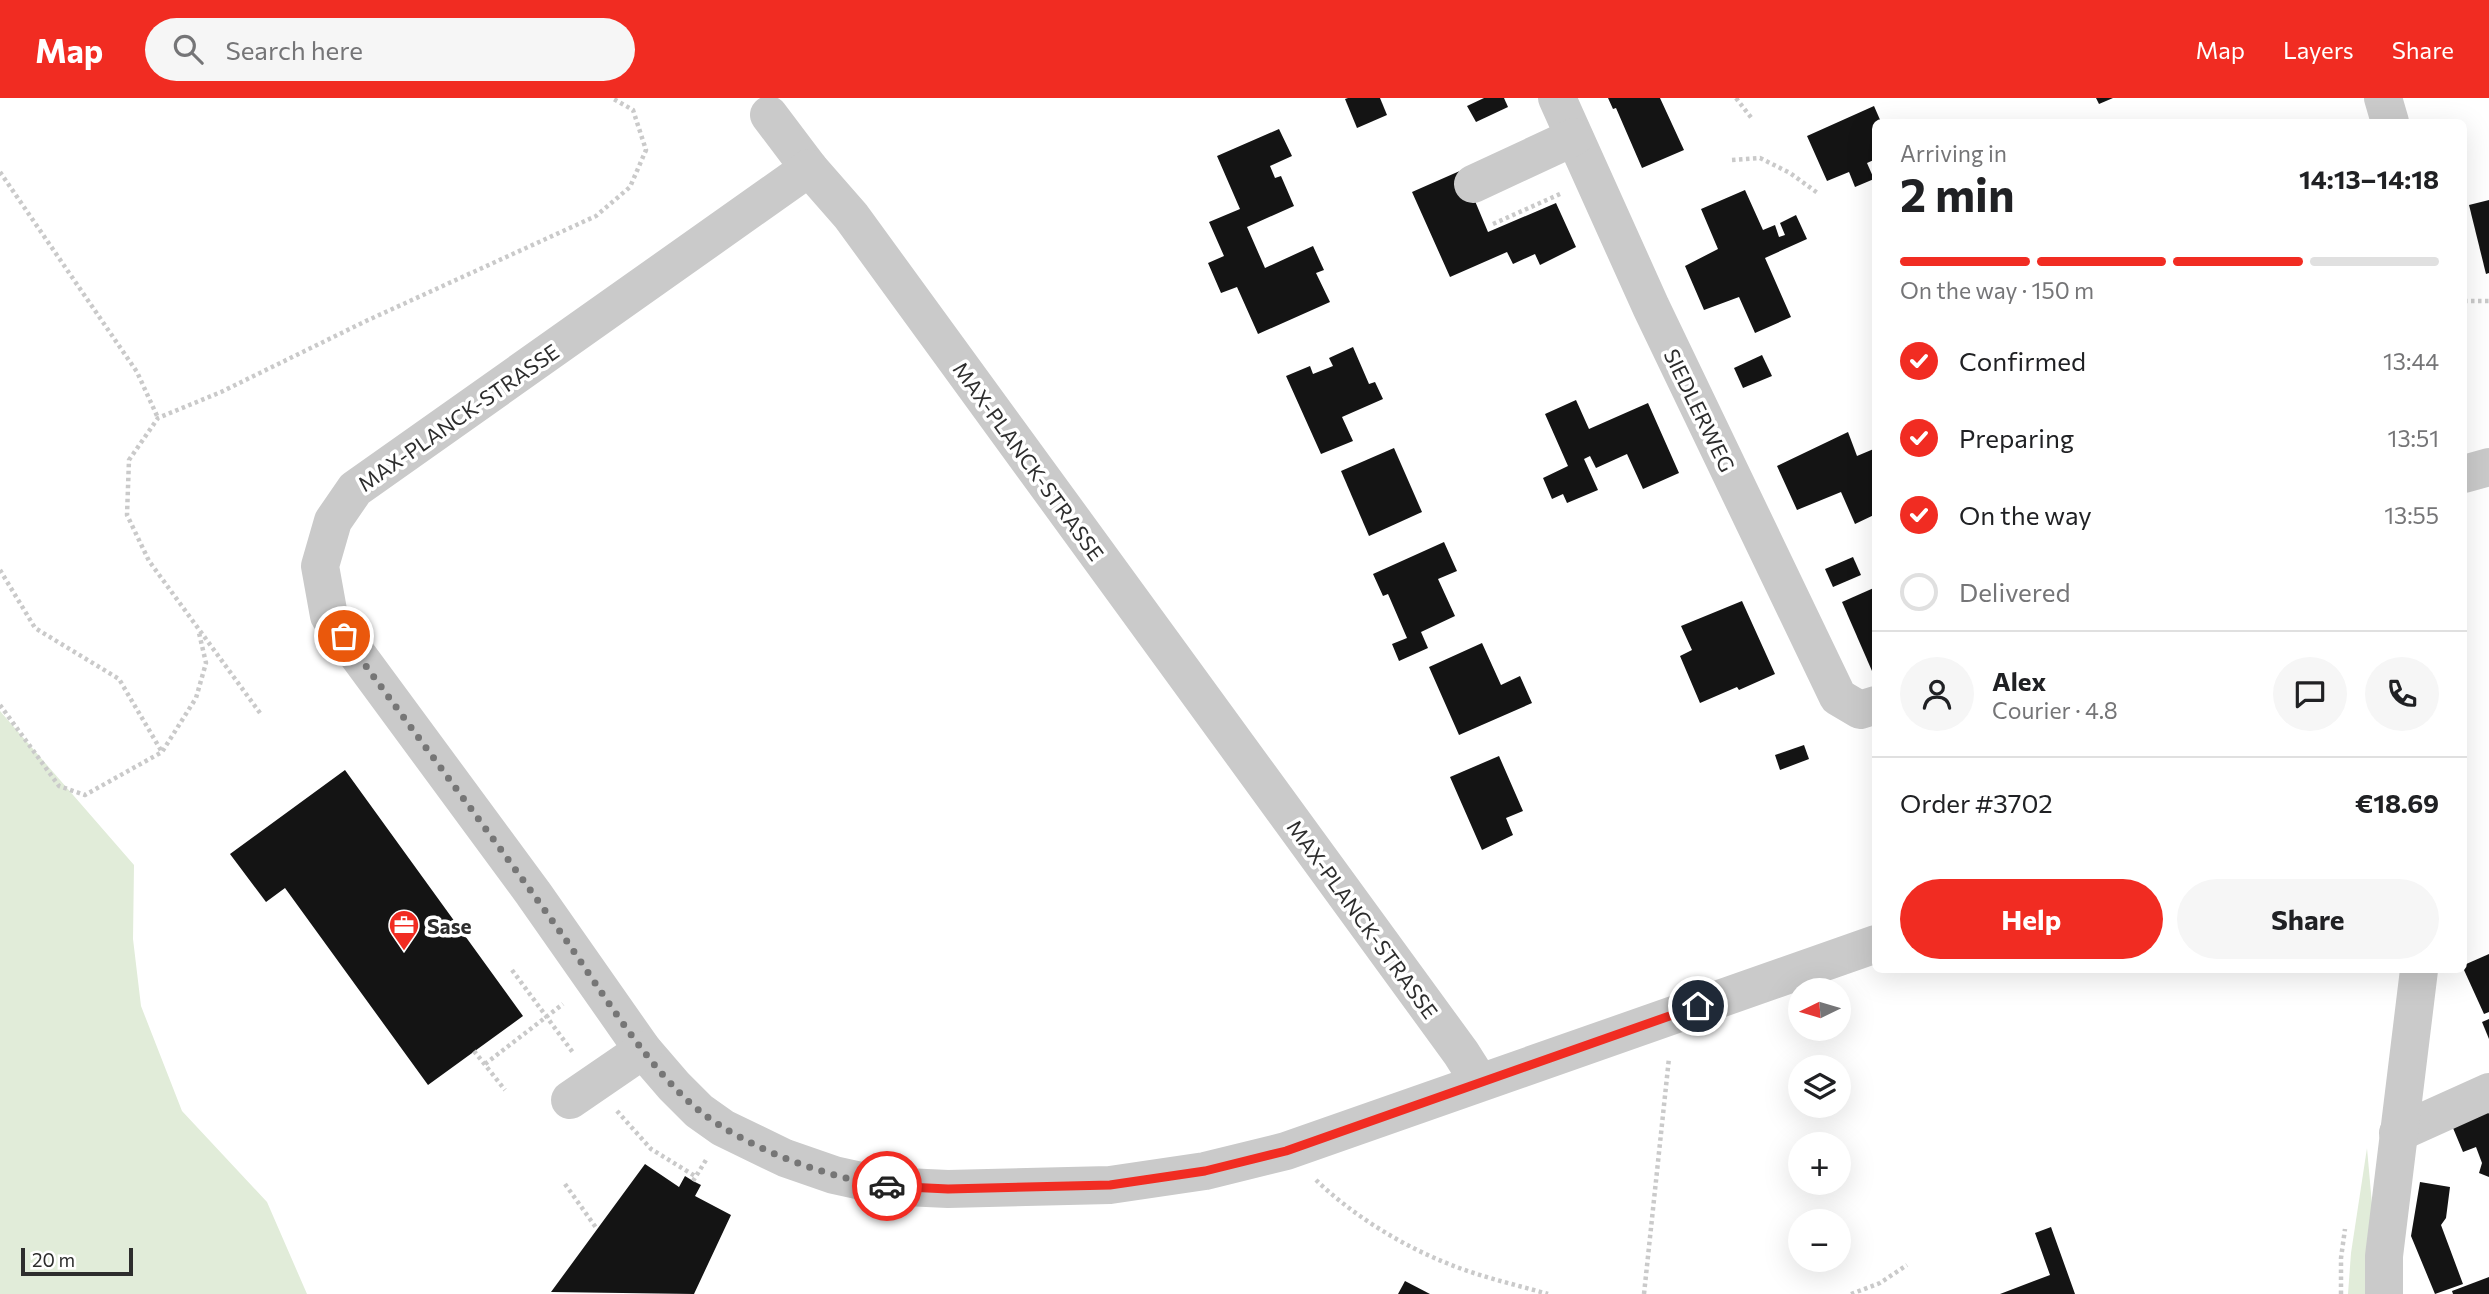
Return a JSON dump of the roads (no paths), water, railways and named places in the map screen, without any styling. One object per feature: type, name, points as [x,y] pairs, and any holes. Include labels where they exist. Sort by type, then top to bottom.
[{"type":"street","name":"SIEDLERWEG","points":[[1557,98],[1651,307],[1838,697],[1868,708]]},
{"type":"street","points":[[2383,98],[2389,119]]},
{"type":"street","points":[[769,115],[809,167]]},
{"type":"street","points":[[1473,184],[1574,137]]},
{"type":"street","name":"MAX-PLANCK-STRASSE","points":[[1480,1083],[851,216],[809,167],[355,489],[334,521],[320,566],[329,616],[643,1050],[699,1111],[723,1128],[785,1158],[834,1175],[884,1186],[948,1189],[1110,1185],[1205,1171],[1286,1151],[1480,1083],[1673,1015],[1872,945]]},
{"type":"street","points":[[2467,473],[2489,467]]},
{"type":"street","points":[[2384,1294],[2384,1256],[2419,973]]},
{"type":"street","points":[[570,1100],[643,1050]]},
{"type":"street","points":[[2398,1133],[2489,1092]]},
{"type":"place","name":"Sase","points":[[404,952]]}]
